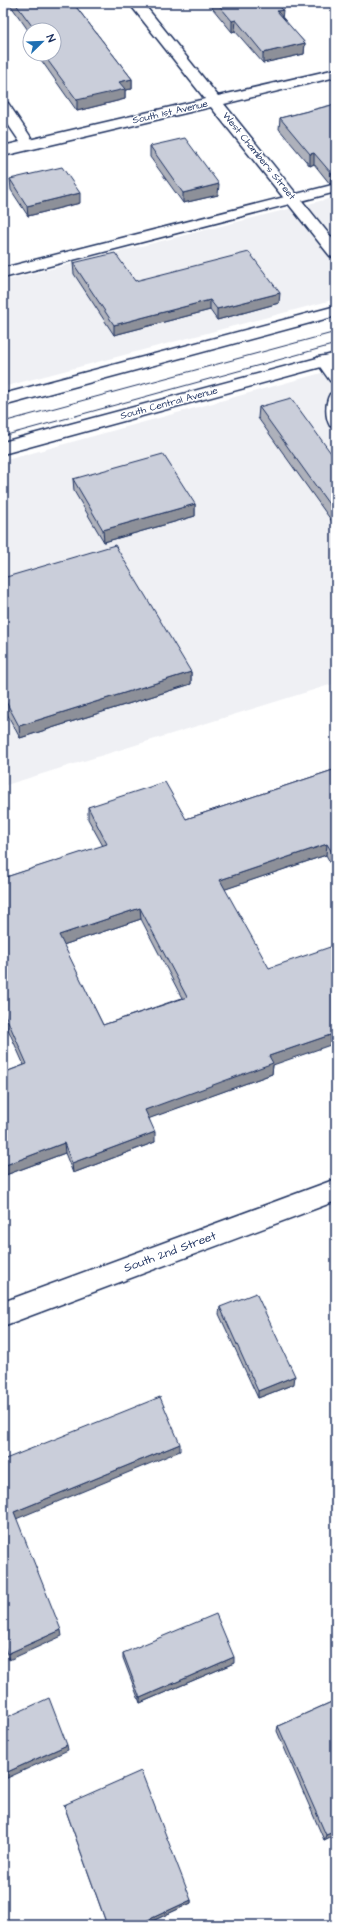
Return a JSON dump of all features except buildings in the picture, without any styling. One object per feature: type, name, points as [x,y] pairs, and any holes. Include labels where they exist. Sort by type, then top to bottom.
[{"type":"street","name":"West Chambers Street","points":[[136,3],[336,253]]},
{"type":"street","name":"South 1st Avenue","points":[[3,151],[336,73]]},
{"type":"street","points":[[3,400],[336,311]]},
{"type":"street","name":"South Central Avenue","points":[[3,448],[330,360]]},
{"type":"street","name":"South 2nd Street","points":[[3,1314],[336,1190]]},
{"type":"lane","points":[[3,106],[29,145]]},
{"type":"lane","points":[[3,273],[336,188]]},
{"type":"lane","points":[[330,360],[336,377]]},
{"type":"lane","points":[[336,398],[334,405],[336,422]]},
{"type":"shaded area","points":[[336,197],[336,299],[3,387],[3,281]]},
{"type":"shaded area","points":[[336,369],[336,683],[3,786],[3,461]]},
{"type":"tram line","points":[[3,422],[336,332]]},
{"type":"tram line","points":[[3,436],[336,344]]}]
